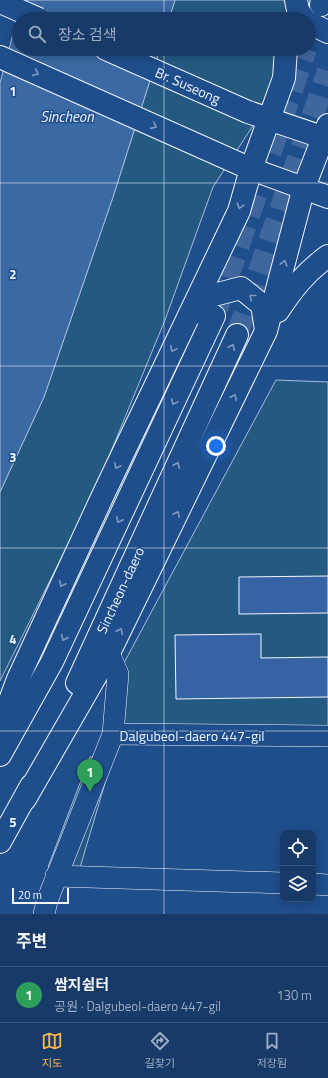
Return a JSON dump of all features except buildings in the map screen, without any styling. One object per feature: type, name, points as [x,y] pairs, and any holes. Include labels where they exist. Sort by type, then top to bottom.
[{"type":"main road","points":[[292,12],[296,0]]},
{"type":"main road","points":[[296,0],[299,12]]},
{"type":"main road","points":[[0,2],[22,12]]},
{"type":"main road","points":[[316,26],[328,32]]},
{"type":"main road","name":"Br. Suseong","points":[[122,56],[258,115],[326,134]]},
{"type":"main road","points":[[0,727],[18,679],[100,500],[239,211],[251,169],[258,115],[284,78],[286,56]]},
{"type":"main road","points":[[0,57],[251,169],[328,197]]},
{"type":"main road","points":[[266,331],[304,187],[326,134]]},
{"type":"main road","points":[[25,799],[110,653],[266,331],[293,288],[311,268],[328,256]]},
{"type":"main road","points":[[184,326],[210,296],[241,288],[262,305],[266,331]]},
{"type":"main road","points":[[0,755],[52,662],[214,316]]},
{"type":"main road","name":"Sincheon-daero","points":[[0,842],[25,799],[237,335]]},
{"type":"street","points":[[110,653],[118,674],[113,734]]},
{"type":"street","name":"Dalgubeol-daero 447-gil","points":[[42,910],[113,734],[328,736]]},
{"type":"street","points":[[56,876],[280,883]]},
{"type":"street","points":[[316,884],[328,885]]},
{"type":"shaded area","points":[[175,0],[295,0],[293,12],[171,12]]},
{"type":"shaded area","points":[[158,56],[287,56],[284,78],[213,187],[165,320],[96,488],[0,681],[0,492],[44,397],[113,197]]},
{"type":"shaded area","points":[[276,380],[328,382],[328,736],[113,734],[118,674]]},
{"type":"shaded area","points":[[113,756],[79,871],[48,867],[90,757]]},
{"type":"water","name":"Sincheon","points":[[22,0],[175,0],[171,12],[19,12]]},
{"type":"water","name":"Sincheon","points":[[12,38],[12,56],[158,56],[113,197],[44,397],[0,492],[0,83]]},
{"type":"tunnel","points":[[217,309],[304,56]]},
{"type":"tunnel","points":[[237,335],[328,71]]},
{"type":"place","name":"쌈지쉼터","points":[[90,792]]}]
